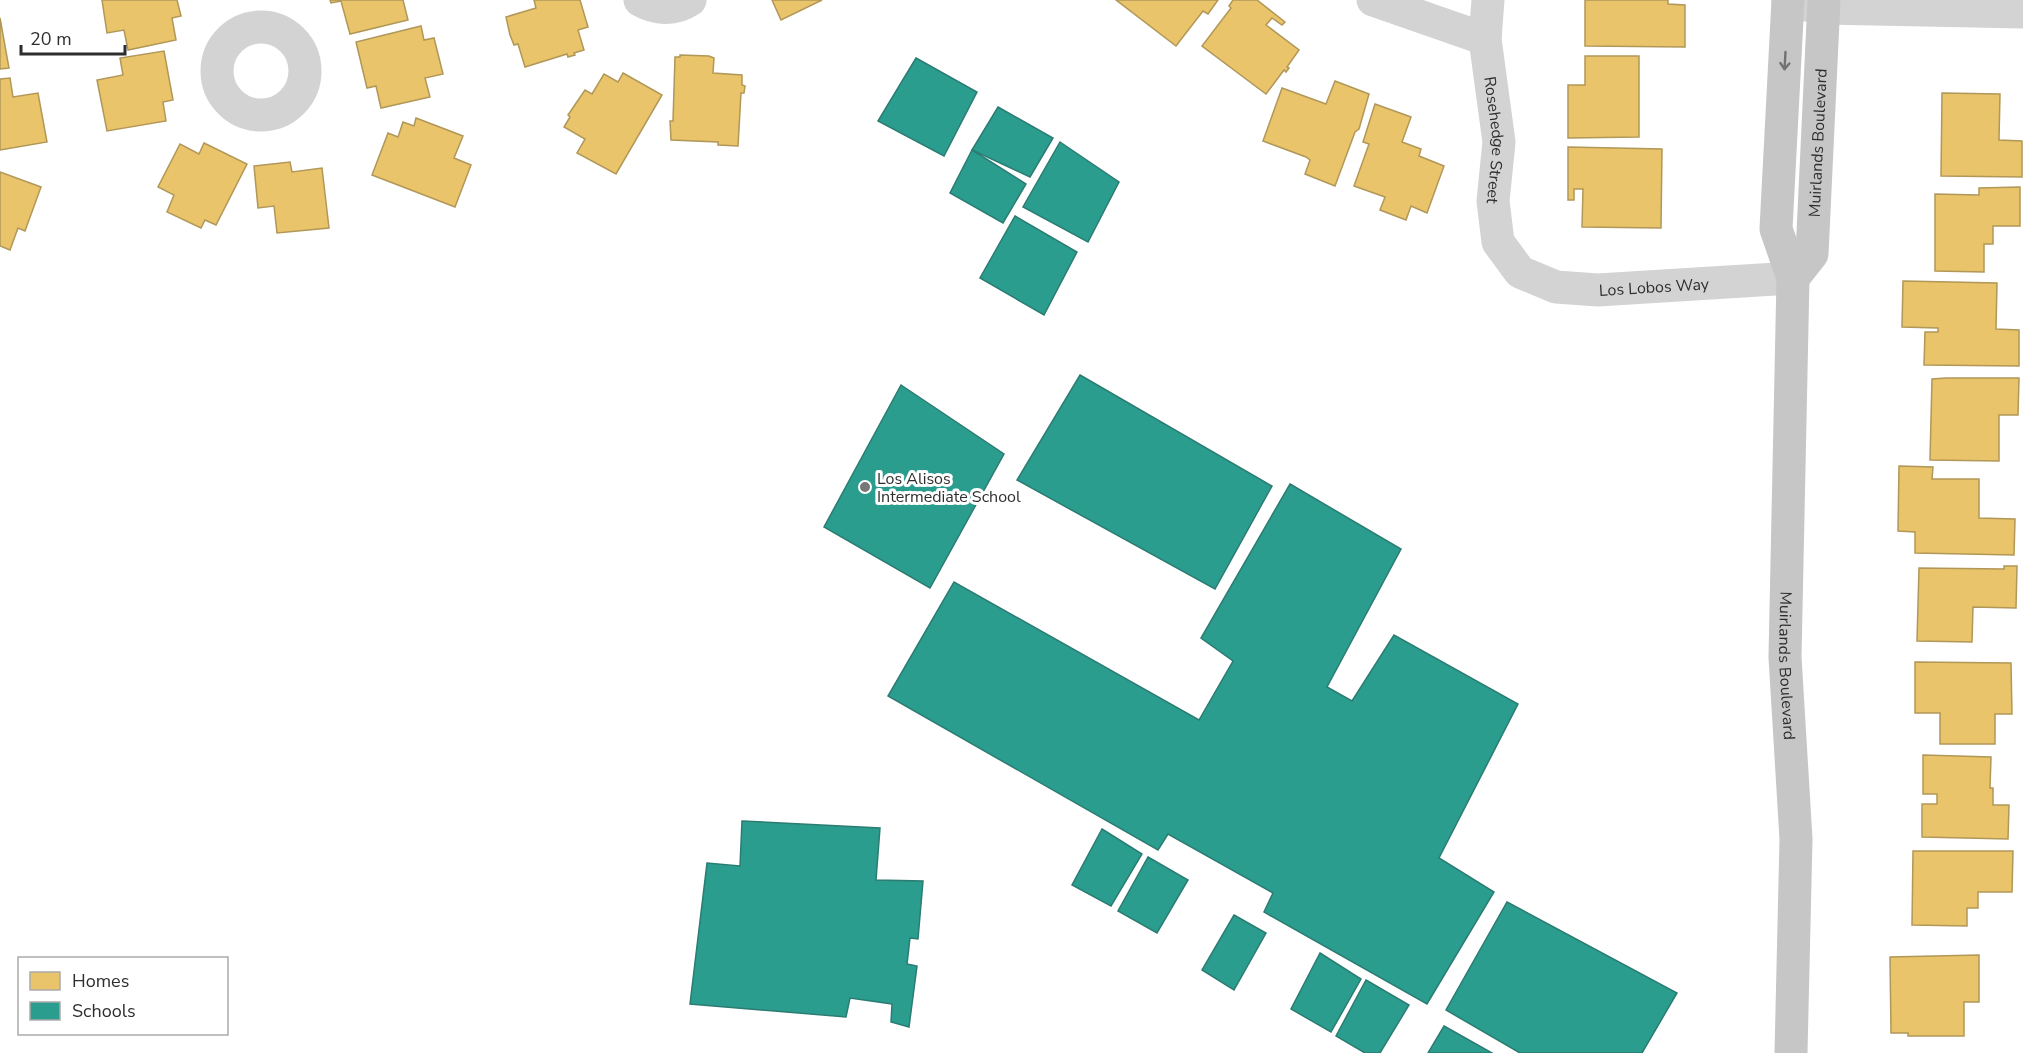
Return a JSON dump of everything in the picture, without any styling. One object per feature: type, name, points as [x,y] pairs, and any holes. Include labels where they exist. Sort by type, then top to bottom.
[{"type":"main road","name":"Muirlands Boulevard","points":[[1788,1],[1776,229],[1793,278],[1785,657],[1796,839],[1791,1053]]},
{"type":"main road","name":"Muirlands Boulevard","points":[[1793,278],[1812,254],[1824,4]]},
{"type":"street","points":[[640,0],[649,5],[666,8],[690,0]]},
{"type":"street","points":[[1372,0],[1485,39]]},
{"type":"street","name":"Rosehedge Street","points":[[1488,0],[1485,39],[1499,142],[1493,201],[1498,242],[1520,272]]},
{"type":"street","points":[[1788,1],[2023,12]]},
{"type":"street","name":"Los Lobos Way","points":[[1520,272],[1556,286],[1598,290],[1793,278]]},
{"type":"building: Homes","points":[[102,0],[177,0],[181,16],[172,18],[176,40],[128,50],[124,30],[107,33]]},
{"type":"building: Homes","points":[[330,0],[403,0],[408,20],[350,34],[341,1],[331,3]]},
{"type":"building: Homes","points":[[534,0],[580,0],[588,27],[578,30],[584,50],[574,53],[575,55],[568,57],[567,54],[525,67],[518,44],[514,45],[510,35],[506,17],[536,8]]},
{"type":"building: Homes","points":[[772,0],[822,0],[781,20]]},
{"type":"building: Homes","points":[[1116,0],[1218,0],[1208,14],[1203,11],[1176,46]]},
{"type":"building: Homes","points":[[1233,0],[1257,0],[1285,22],[1282,25],[1272,18],[1266,25],[1299,50],[1286,72],[1284,70],[1266,94],[1202,46],[1231,8],[1229,6]]},
{"type":"building: Homes","points":[[1585,0],[1668,0],[1668,4],[1685,5],[1685,47],[1585,46]]},
{"type":"building: Homes","points":[[0,18],[9,68],[0,69]]},
{"type":"building: Homes","points":[[421,26],[424,40],[434,38],[443,74],[425,78],[430,97],[381,108],[376,86],[367,88],[356,42]]},
{"type":"building: Homes","points":[[164,51],[173,100],[163,102],[166,121],[107,131],[97,80],[123,75],[120,58]]},
{"type":"building: Homes","points":[[680,55],[709,56],[714,58],[713,73],[742,75],[742,85],[745,86],[744,93],[741,93],[738,146],[718,145],[718,142],[671,140],[670,121],[673,121],[675,57],[680,57]]},
{"type":"building: Homes","points":[[1585,56],[1639,56],[1639,137],[1568,138],[1568,85],[1585,85]]},
{"type":"building: Homes","points":[[623,73],[662,95],[616,174],[577,153],[585,139],[564,127],[570,117],[568,115],[585,90],[592,94],[604,74],[618,82]]},
{"type":"building: Homes","points":[[10,78],[13,97],[38,93],[47,142],[0,150],[0,79]]},
{"type":"building: Homes","points":[[1335,81],[1369,94],[1359,129],[1355,132],[1335,186],[1305,174],[1310,160],[1306,157],[1263,141],[1282,88],[1326,104]]},
{"type":"building: Homes","points":[[1942,93],[2000,94],[1999,140],[2022,141],[2022,177],[1941,176]]},
{"type":"building: Homes","points":[[1375,104],[1411,117],[1402,142],[1421,149],[1419,156],[1444,166],[1427,213],[1411,206],[1406,220],[1380,210],[1385,197],[1354,186],[1369,144],[1363,142]]},
{"type":"building: Homes","points":[[416,118],[463,136],[454,158],[471,165],[455,207],[372,175],[388,133],[398,137],[403,122],[414,126]]},
{"type":"building: Homes","points":[[204,143],[247,164],[216,225],[205,220],[201,228],[167,212],[174,195],[158,187],[180,144],[199,154]]},
{"type":"building: Homes","points":[[1568,147],[1662,149],[1661,228],[1582,227],[1583,189],[1574,189],[1574,200],[1568,200]]},
{"type":"building: Homes","points":[[290,162],[292,172],[322,168],[329,228],[277,233],[274,206],[258,208],[254,166]]},
{"type":"building: Homes","points":[[0,172],[41,187],[25,231],[18,228],[10,250],[0,246]]},
{"type":"building: Homes","points":[[2020,187],[2020,226],[1993,226],[1993,244],[1984,244],[1984,272],[1935,271],[1935,194],[1979,195],[1979,188]]},
{"type":"building: Homes","points":[[1903,281],[1997,283],[1996,329],[2019,330],[2019,366],[1924,365],[1925,332],[1938,332],[1938,328],[1902,327]]},
{"type":"building: Homes","points":[[2019,378],[2018,415],[1999,415],[1999,461],[1930,460],[1932,379]]},
{"type":"building: Homes","points":[[1899,466],[1933,467],[1932,479],[1979,479],[1979,518],[2015,519],[2014,555],[1915,553],[1915,532],[1898,531]]},
{"type":"building: Homes","points":[[2004,566],[2017,566],[2016,608],[1973,607],[1972,642],[1917,641],[1919,568],[2004,569]]},
{"type":"building: Homes","points":[[1915,662],[2011,663],[2012,714],[1995,714],[1995,744],[1940,744],[1940,713],[1915,713]]},
{"type":"building: Homes","points":[[1923,755],[1991,757],[1990,788],[1993,788],[1993,805],[2009,805],[2008,839],[1922,837],[1922,804],[1937,804],[1937,794],[1923,794]]},
{"type":"building: Homes","points":[[1913,851],[2013,851],[2012,892],[1978,892],[1978,908],[1967,908],[1967,926],[1912,925]]},
{"type":"building: Homes","points":[[1979,955],[1979,1002],[1964,1002],[1964,1036],[1908,1036],[1908,1033],[1891,1033],[1890,957]]},
{"type":"building: Schools","points":[[916,58],[977,92],[944,156],[878,121]]},
{"type":"building: Schools","points":[[998,107],[1053,138],[1030,177],[972,150]]},
{"type":"building: Schools","points":[[1060,142],[1119,182],[1088,242],[1023,207]]},
{"type":"building: Schools","points":[[972,150],[1026,184],[1003,223],[950,193]]},
{"type":"building: Schools","points":[[1015,216],[1077,252],[1044,315],[980,278]]},
{"type":"building: Schools","points":[[1080,375],[1272,486],[1215,589],[1017,480]]},
{"type":"building: Schools","points":[[901,385],[1004,454],[930,588],[824,527]]},
{"type":"building: Schools","points":[[1290,484],[1401,549],[1327,687],[1352,701],[1394,635],[1518,704],[1439,858],[1494,892],[1427,1004],[1264,912],[1273,893],[1168,834],[1158,850],[888,696],[954,582],[1199,720],[1233,661],[1201,638]]},
{"type":"building: Schools","points":[[742,821],[880,828],[876,880],[923,881],[918,939],[910,938],[907,964],[917,966],[909,1027],[891,1022],[892,1004],[850,998],[846,1017],[690,1004],[707,863],[740,866]]},
{"type":"building: Schools","points":[[1102,829],[1142,854],[1111,906],[1072,885]]},
{"type":"building: Schools","points":[[1148,857],[1188,880],[1157,933],[1118,911]]},
{"type":"building: Schools","points":[[1507,902],[1677,993],[1642,1053],[1520,1053],[1446,1010]]},
{"type":"building: Schools","points":[[1234,915],[1266,933],[1234,990],[1202,970]]},
{"type":"building: Schools","points":[[1320,953],[1361,979],[1331,1032],[1291,1009]]},
{"type":"building: Schools","points":[[1366,980],[1409,1005],[1380,1053],[1365,1053],[1336,1036]]},
{"type":"building: Schools","points":[[1444,1026],[1492,1053],[1428,1053]]},
{"type":"place","name":"Los Alisos Intermediate School","points":[[865,487]]}]
